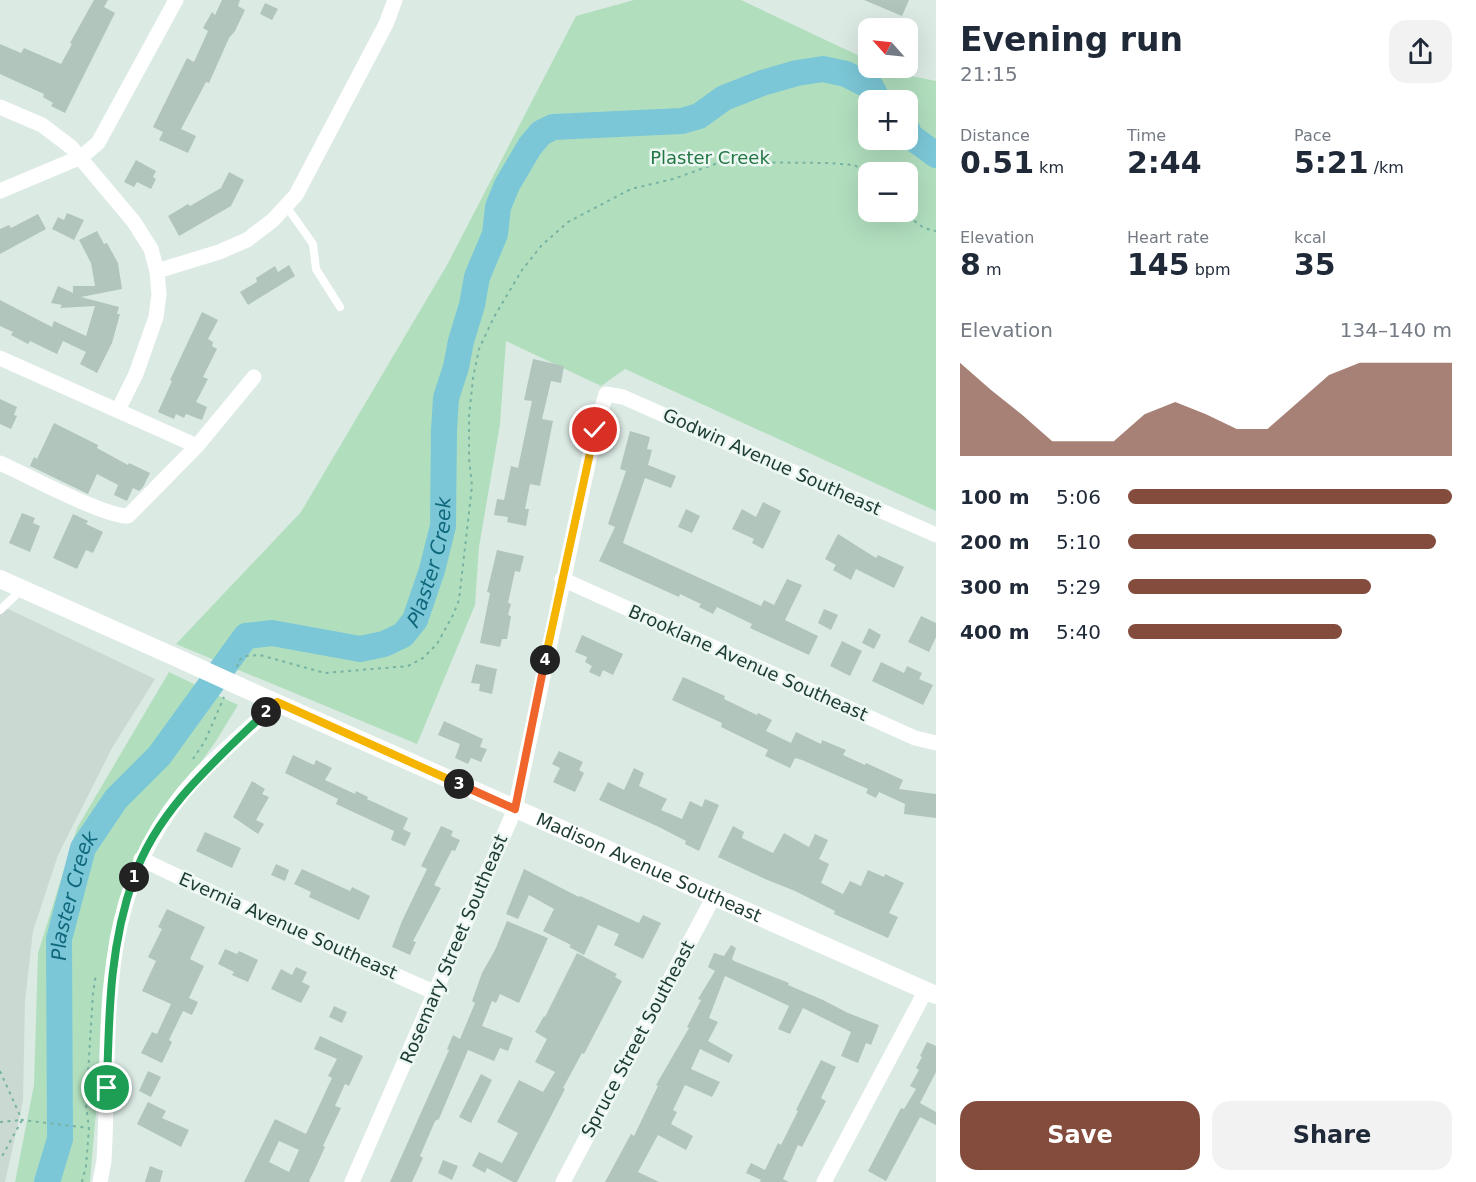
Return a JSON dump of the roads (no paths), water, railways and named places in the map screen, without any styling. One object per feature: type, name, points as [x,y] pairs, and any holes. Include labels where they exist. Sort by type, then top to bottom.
[{"type":"street","points":[[0,191],[81,157],[98,143],[176,0]]},
{"type":"street","points":[[157,271],[219,252],[247,240],[273,220],[296,195],[386,24],[395,0]]},
{"type":"street","points":[[0,107],[42,125],[61,138],[81,157],[134,222],[151,249],[157,271],[159,294],[156,317],[136,374],[118,410]]},
{"type":"street","points":[[0,358],[197,446]]},
{"type":"street","points":[[0,463],[100,509],[120,516],[128,516],[197,446],[254,377]]},
{"type":"street","name":"Godwin Avenue Southeast","points":[[606,394],[623,397],[936,535]]},
{"type":"street","name":"Rosemary Street Southeast","points":[[352,1182],[515,809],[562,579],[595,430],[606,394]]},
{"type":"street","name":"Madison Avenue Southeast","points":[[0,579],[931,993]]},
{"type":"street","name":"Brooklane Avenue Southeast","points":[[562,579],[915,738],[936,743]]},
{"type":"street","points":[[100,1182],[105,1150],[112,967],[121,919],[141,858],[169,813],[197,778],[277,702]]},
{"type":"street","name":"Evernia Avenue Southeast","points":[[141,858],[240,906],[436,993]]},
{"type":"street","name":"Spruce Street Southeast","points":[[562,1182],[714,896]]},
{"type":"street","points":[[824,1182],[931,993]]},
{"type":"lane","points":[[286,206],[313,244],[316,269],[340,307]]},
{"type":"lane","points":[[0,610],[22,589]]},
{"type":"waterway","name":"Plaster Creek","points":[[47,1182],[60,1139],[59,939],[83,848],[116,799],[159,756],[246,636],[272,633],[360,649],[384,644],[403,635],[415,620],[432,570],[443,526],[446,398],[472,305],[477,277],[495,234],[498,207],[507,185],[530,146],[541,133],[553,127],[682,121],[699,116],[724,98],[762,83],[797,73],[823,69],[846,74],[873,90]]},
{"type":"waterway","name":"Plaster Creek","points":[[918,142],[936,155]]}]
